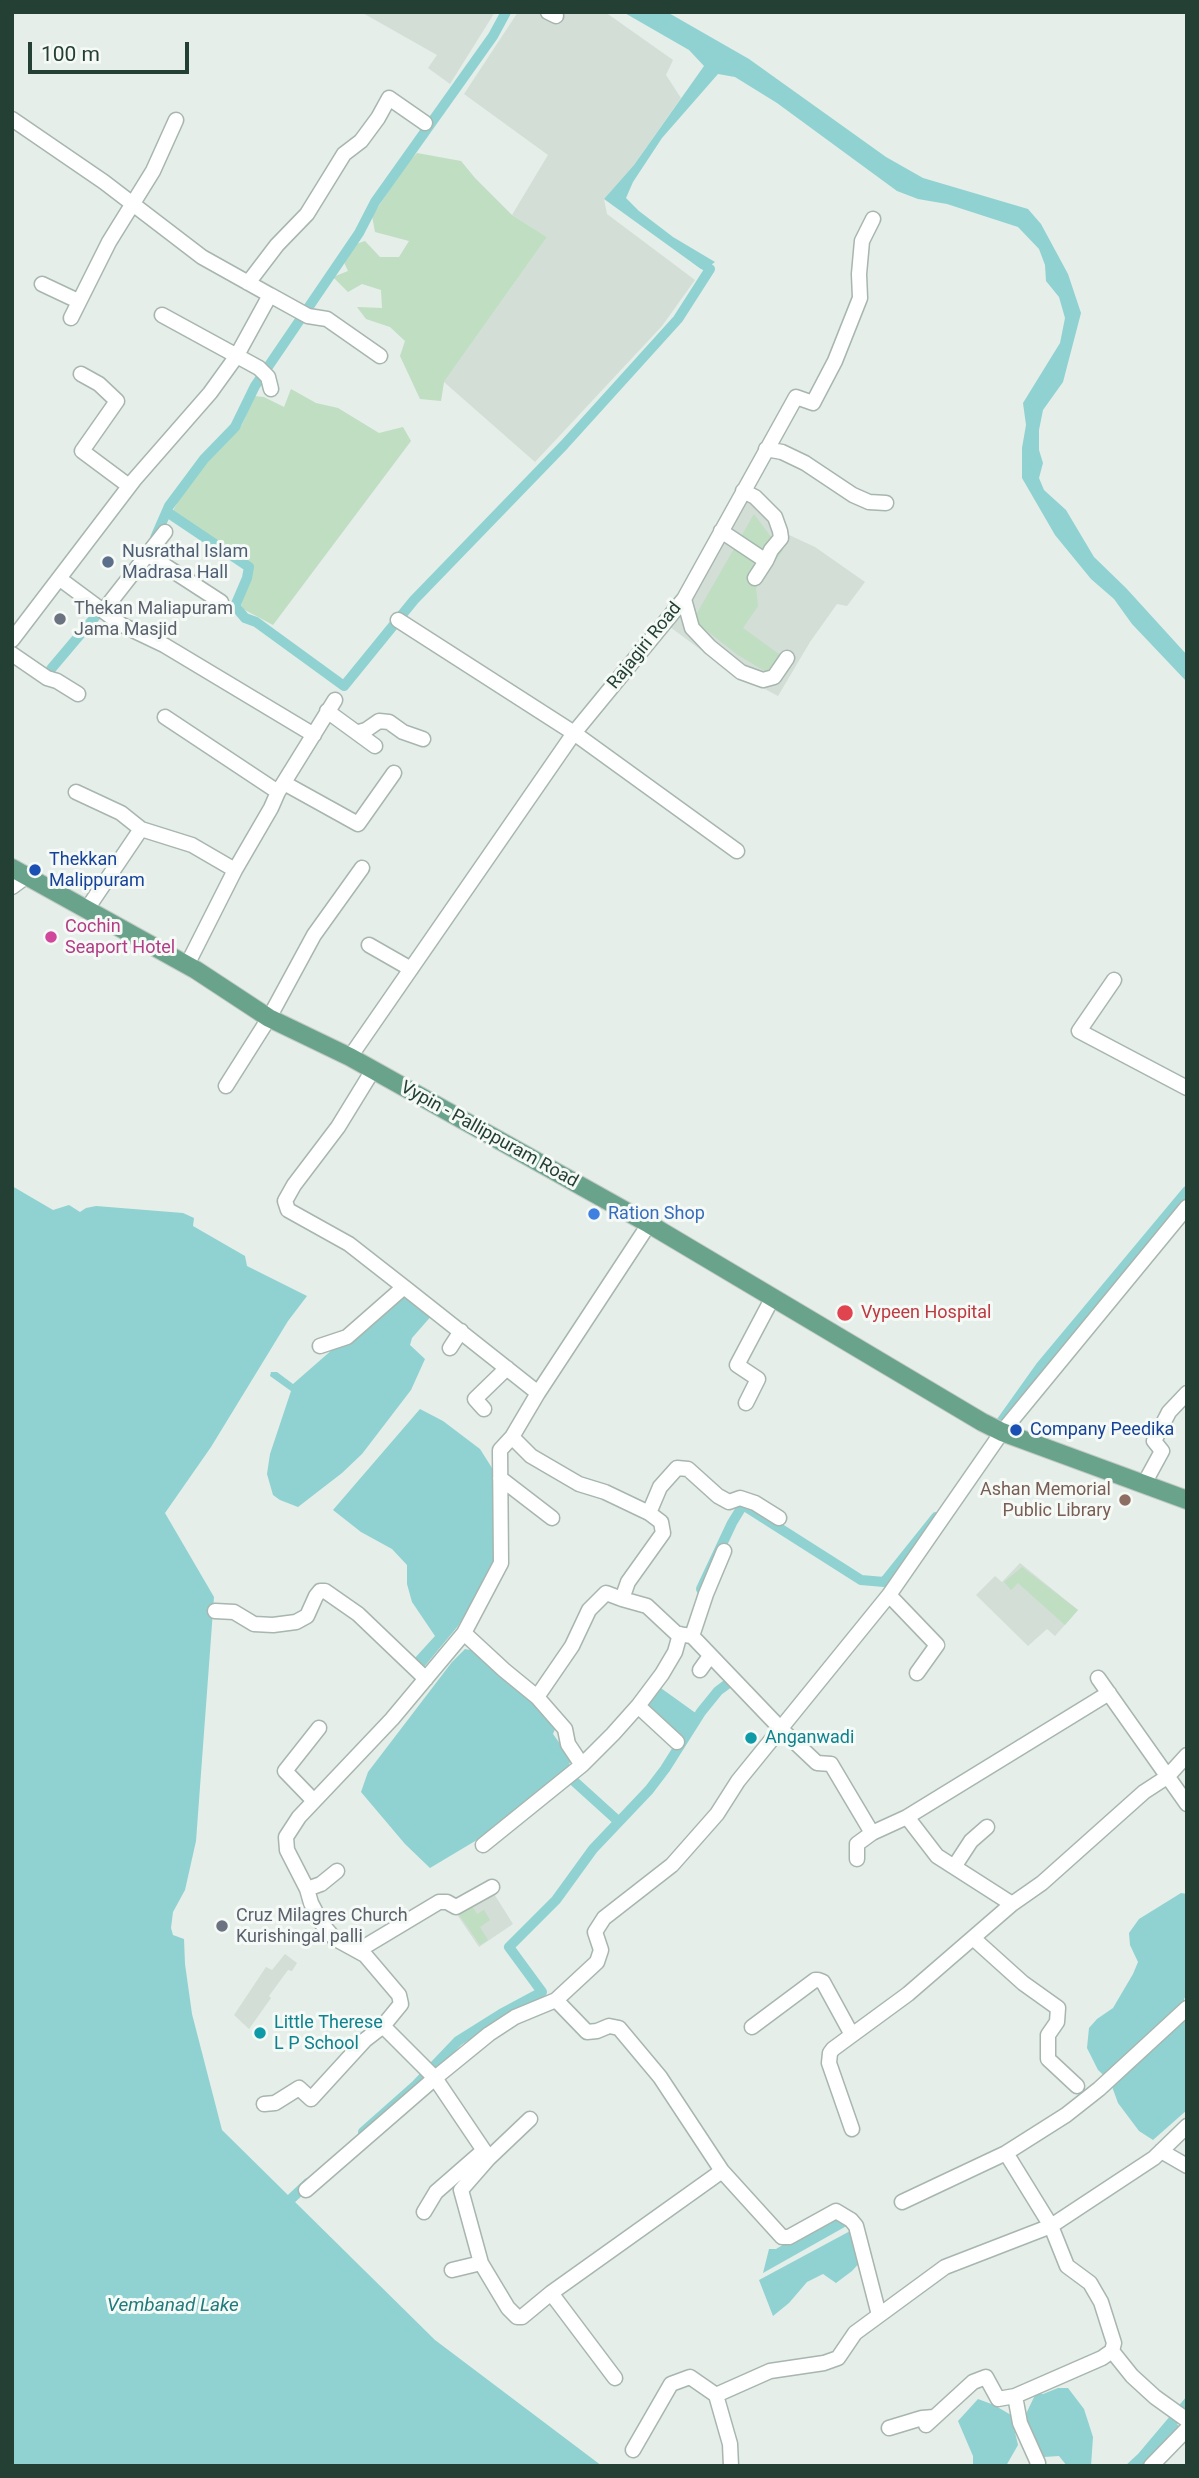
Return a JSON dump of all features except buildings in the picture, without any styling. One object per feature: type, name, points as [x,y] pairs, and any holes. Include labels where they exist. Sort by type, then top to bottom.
[{"type":"main road","name":"Vypin - Pallippuram Road","points":[[19,872],[187,965],[269,1018],[350,1057],[649,1224],[996,1429],[1187,1500]]},
{"type":"street","points":[[248,283],[277,244],[307,215],[344,154],[360,141],[389,98],[425,122]]},
{"type":"street","points":[[12,119],[104,182],[202,257],[305,314],[327,319],[380,356]]},
{"type":"street","points":[[71,318],[109,242],[153,171],[176,120]]},
{"type":"street","name":"Rajagiri Road","points":[[350,1057],[574,733],[684,599],[796,397],[813,403],[835,361],[860,298],[862,241],[873,219]]},
{"type":"street","points":[[42,284],[78,301]]},
{"type":"street","points":[[12,640],[129,486],[210,393],[236,356],[270,295]]},
{"type":"street","points":[[162,315],[236,356],[266,378]]},
{"type":"street","points":[[81,374],[99,384],[117,401],[82,451],[129,486]]},
{"type":"street","points":[[766,449],[782,452],[805,463],[853,495],[869,502],[886,503]]},
{"type":"street","points":[[743,491],[755,498],[775,517],[780,531],[780,538],[755,578]]},
{"type":"street","points":[[721,531],[766,561]]},
{"type":"street","points":[[102,609],[165,532]]},
{"type":"street","points":[[148,554],[221,602]]},
{"type":"street","points":[[60,579],[122,625],[164,645],[314,735]]},
{"type":"street","points":[[684,599],[692,628],[710,647],[741,672],[763,680],[774,677],[787,658]]},
{"type":"street","points":[[398,620],[574,733],[737,851]]},
{"type":"street","points":[[12,654],[47,678],[78,694]]},
{"type":"street","points":[[187,965],[234,870],[331,705],[375,746]]},
{"type":"street","points":[[165,717],[281,787],[358,824],[394,773]]},
{"type":"street","points":[[359,732],[379,721],[389,722],[403,732],[423,739]]},
{"type":"street","points":[[76,792],[121,813],[141,829],[192,845],[234,870]]},
{"type":"street","points":[[87,909],[141,829]]},
{"type":"street","points":[[226,1086],[269,1018],[314,935],[362,868]]},
{"type":"street","points":[[12,887],[19,872]]},
{"type":"street","points":[[369,945],[411,969]]},
{"type":"street","points":[[1114,980],[1079,1031],[1187,1088]]},
{"type":"street","points":[[373,1070],[338,1127],[293,1185],[285,1201],[288,1210],[349,1244],[538,1393]]},
{"type":"street","points":[[306,2190],[431,2074],[515,2017],[556,2000],[597,1962],[601,1950],[595,1932],[604,1917],[672,1865],[717,1814],[738,1781],[889,1595],[996,1429],[1186,1211]]},
{"type":"street","points":[[264,2104],[275,2103],[299,2088],[311,2099],[365,2040],[383,2026],[402,2000],[359,1950],[334,1938],[321,1924],[287,1850],[286,1837],[299,1817],[373,1739],[464,1633],[501,1563],[500,1450],[512,1437],[649,1224]]},
{"type":"street","points":[[320,1346],[347,1337],[404,1286]]},
{"type":"street","points":[[746,1403],[758,1379],[737,1365],[773,1297]]},
{"type":"street","points":[[450,1348],[461,1331]]},
{"type":"street","points":[[484,1409],[475,1399],[507,1368]]},
{"type":"street","points":[[1144,1484],[1162,1451],[1154,1441],[1169,1412],[1187,1393]]},
{"type":"street","points":[[512,1437],[531,1456],[579,1484],[605,1492],[649,1513],[661,1522],[663,1533],[628,1582],[622,1599]]},
{"type":"street","points":[[649,1513],[660,1487],[677,1468],[688,1469],[718,1496],[729,1502],[740,1498],[755,1503],[779,1518]]},
{"type":"street","points":[[500,1478],[552,1518]]},
{"type":"street","points":[[483,1845],[576,1770],[638,1706],[686,1635],[724,1551]]},
{"type":"street","points":[[215,1611],[229,1610],[254,1624],[296,1622],[307,1616],[316,1595],[320,1591],[326,1591],[358,1614],[426,1679]]},
{"type":"street","points":[[537,1697],[572,1646],[589,1610],[606,1593],[646,1605],[710,1656],[817,1763],[827,1762],[835,1768],[873,1833]]},
{"type":"street","points":[[889,1595],[937,1645],[917,1672]]},
{"type":"street","points":[[464,1633],[537,1697],[565,1729],[576,1770]]},
{"type":"street","points":[[700,1670],[710,1656]]},
{"type":"street","points":[[1098,1678],[1187,1804]]},
{"type":"street","points":[[857,1859],[857,1844],[873,1833],[907,1817],[1110,1693]]},
{"type":"street","points":[[638,1706],[677,1742]]},
{"type":"street","points":[[314,1801],[285,1771],[319,1728]]},
{"type":"street","points":[[852,2129],[829,2059],[834,2049],[908,1994],[1012,1904],[1042,1883],[1144,1793],[1167,1777],[1187,1755]]},
{"type":"street","points":[[907,1817],[937,1856],[1012,1904]]},
{"type":"street","points":[[954,1867],[971,1841],[987,1827]]},
{"type":"street","points":[[307,1889],[321,1884],[337,1871]]},
{"type":"street","points":[[359,1950],[439,1902],[447,1902],[456,1907],[492,1888]]},
{"type":"street","points":[[973,1938],[1023,1983],[1058,2008],[1057,2022],[1048,2035],[1048,2059],[1077,2086]]},
{"type":"street","points":[[752,2027],[818,1980],[823,1982],[852,2035]]},
{"type":"street","points":[[556,2000],[587,2032],[609,2026],[619,2028],[660,2077],[722,2171],[782,2237],[789,2237],[836,2211],[852,2220],[856,2226],[879,2315]]},
{"type":"street","points":[[902,2202],[1006,2153],[1066,2115],[1099,2089],[1187,2008]]},
{"type":"street","points":[[383,2026],[431,2074],[486,2154]]},
{"type":"street","points":[[424,2212],[436,2192],[530,2119]]},
{"type":"street","points":[[716,2395],[770,2371],[824,2363],[838,2358],[855,2333],[945,2267],[1051,2226],[1161,2151],[1187,2126]]},
{"type":"street","points":[[1161,2151],[1187,2166]]},
{"type":"street","points":[[889,2428],[922,2418],[930,2421],[973,2382],[986,2377],[998,2399],[1015,2396],[1102,2358],[1112,2351],[1114,2343],[1101,2302],[1090,2283],[1067,2266],[1051,2226],[1006,2153]]},
{"type":"street","points":[[486,2154],[461,2190],[481,2263],[508,2308],[517,2317],[522,2317],[722,2171]]},
{"type":"street","points":[[452,2270],[481,2263]]},
{"type":"street","points":[[551,2294],[615,2378]]},
{"type":"street","points":[[1112,2351],[1132,2376],[1182,2417]]},
{"type":"street","points":[[633,2450],[671,2384],[690,2377],[716,2395],[730,2444],[731,2466]]},
{"type":"street","points":[[1015,2396],[1020,2423],[1037,2466]]},
{"type":"street","points":[[1151,2466],[1187,2429]]},
{"type":"shaded area","points":[[361,12],[495,12],[450,84],[428,68],[437,55]]},
{"type":"shaded area","points":[[518,12],[605,12],[673,60],[666,75],[681,98],[634,165],[604,199],[607,214],[695,280],[662,326],[535,462],[444,382],[547,237],[512,215],[548,155],[464,94]]},
{"type":"shaded area","points":[[747,489],[787,534],[815,547],[865,582],[847,606],[837,604],[810,642],[778,696],[724,667],[670,627]]},
{"type":"shaded area","points":[[1020,1563],[1078,1610],[1055,1636],[1047,1629],[1028,1646],[976,1595],[995,1576],[1002,1582]]},
{"type":"shaded area","points":[[491,1889],[513,1924],[479,1947],[454,1910]]},
{"type":"shaded area","points":[[285,1954],[297,1963],[292,1971],[288,1970],[269,1996],[271,1998],[249,2029],[234,2015],[266,1967],[272,1970]]},
{"type":"green space","points":[[417,153],[461,161],[512,215],[547,237],[444,382],[441,401],[420,399],[400,356],[405,341],[390,327],[366,319],[357,307],[382,308],[381,290],[362,284],[348,292],[333,277],[348,271],[343,260],[350,246],[365,241],[380,257],[399,257],[409,241],[375,232],[372,216]]},
{"type":"green space","points":[[291,389],[316,403],[338,408],[379,433],[403,427],[411,441],[273,625],[243,609],[241,604],[251,573],[169,518],[188,483],[219,446],[242,425],[254,396],[264,397],[284,407]]},
{"type":"green space","points":[[754,514],[783,550],[756,588],[758,606],[743,628],[783,657],[773,676],[738,655],[693,620]]},
{"type":"green space","points":[[1022,1567],[1078,1610],[1065,1625],[1018,1583],[1011,1590],[1004,1582]]},
{"type":"green space","points":[[470,1903],[477,1914],[484,1910],[490,1920],[480,1927],[488,1940],[480,1945],[455,1909]]},
{"type":"water","points":[[623,12],[667,12],[749,59],[886,157],[923,178],[1028,209],[1041,224],[1068,274],[1081,313],[1063,382],[1043,410],[1039,450],[1043,463],[1039,478],[1044,490],[1066,510],[1094,557],[1187,655],[1187,682],[1132,624],[1114,599],[1091,579],[1055,535],[1022,478],[1022,448],[1026,425],[1023,403],[1060,343],[1065,318],[1059,297],[1046,281],[1045,265],[1039,249],[1018,227],[897,191],[777,103],[735,77],[718,74],[662,138],[633,182],[626,198],[673,237],[715,262],[701,269],[604,199],[634,165],[704,66],[689,50]]},
{"type":"water","name":"Vembanad Lake","points":[[12,1186],[53,1210],[69,1205],[80,1212],[96,1206],[183,1213],[194,1218],[193,1226],[245,1256],[247,1266],[307,1296],[288,1321],[211,1447],[165,1513],[214,1597],[196,1841],[185,1890],[173,1912],[171,1928],[173,1935],[184,1939],[192,2014],[222,2130],[435,2340],[602,2466],[12,2466]]},
{"type":"water","points":[[407,1291],[433,1314],[412,1338],[410,1345],[425,1359],[411,1390],[362,1454],[342,1473],[298,1507],[280,1500],[273,1495],[267,1474],[270,1454],[291,1391],[270,1376],[271,1372],[277,1372],[293,1384],[341,1342]]},
{"type":"water","points":[[420,1409],[443,1421],[480,1449],[492,1468],[494,1558],[487,1579],[458,1626],[424,1667],[414,1659],[435,1636],[412,1602],[407,1584],[407,1565],[392,1549],[361,1532],[333,1510]]},
{"type":"water","points":[[465,1649],[476,1651],[557,1724],[553,1734],[571,1759],[567,1771],[502,1825],[430,1868],[405,1844],[361,1792],[368,1772],[452,1662]]},
{"type":"water","points":[[658,1686],[697,1714],[680,1740],[643,1702]]},
{"type":"water","points":[[1181,1893],[1187,1894],[1187,1995],[1184,1999],[1187,2010],[1187,2110],[1153,2140],[1139,2131],[1118,2103],[1110,2081],[1098,2070],[1087,2048],[1089,2028],[1113,2008],[1133,1974],[1138,1962],[1130,1945],[1129,1933],[1139,1919]]},
{"type":"water","points":[[835,2214],[850,2224],[763,2273],[769,2249],[776,2249]]},
{"type":"water","points":[[852,2230],[862,2260],[852,2271],[836,2283],[823,2274],[807,2282],[789,2303],[773,2316],[759,2280]]},
{"type":"water","points":[[1058,2388],[1068,2388],[1084,2409],[1093,2437],[1091,2466],[1067,2466],[1059,2456],[1044,2457],[1032,2441],[1025,2416],[1036,2393],[1043,2394]]},
{"type":"water","points":[[1187,2396],[1187,2416],[1177,2424],[1181,2429],[1146,2466],[1125,2466],[1138,2454]]},
{"type":"water","points":[[978,2399],[1011,2415],[1018,2445],[1006,2466],[973,2466],[973,2456],[958,2421]]},
{"type":"waterway","points":[[155,538],[169,506],[204,459],[235,427],[255,386],[359,233],[375,202],[493,36],[506,12]]},
{"type":"waterway","points":[[167,512],[249,567],[235,606],[245,618],[256,622],[344,686],[414,600],[564,445],[678,319],[710,269],[696,259]]},
{"type":"waterway","points":[[51,669],[106,604]]},
{"type":"waterway","points":[[994,1432],[1041,1366],[1187,1191]]},
{"type":"waterway","points":[[701,1589],[743,1505],[861,1580],[884,1582],[936,1517]]},
{"type":"waterway","points":[[363,2132],[416,2085],[458,2041],[542,1992],[509,1947],[556,1900],[593,1849],[649,1790],[701,1712],[718,1691],[730,1682]]},
{"type":"waterway","points":[[565,1773],[618,1821]]},
{"type":"waterway","points":[[291,2199],[308,2183]]},
{"type":"place","name":"Nusrathal Islam Madrasa Hall","points":[[108,562]]},
{"type":"place","name":"Thekan Maliapuram Jama Masjid","points":[[60,619]]},
{"type":"place","name":"Thekkan Malippuram","points":[[35,870]]},
{"type":"place","name":"Cochin Seaport Hotel","points":[[51,937]]},
{"type":"place","name":"Ration Shop","points":[[594,1214]]},
{"type":"place","name":"Vypeen Hospital","points":[[845,1313]]},
{"type":"place","name":"Company Peedika","points":[[1016,1430]]},
{"type":"place","name":"Ashan Memorial Public Library","points":[[1125,1500]]},
{"type":"place","name":"Anganwadi","points":[[751,1738]]},
{"type":"place","name":"Cruz Milagres Church Kurishingal palli","points":[[222,1926]]},
{"type":"place","name":"Little Therese L P School","points":[[260,2033]]}]
